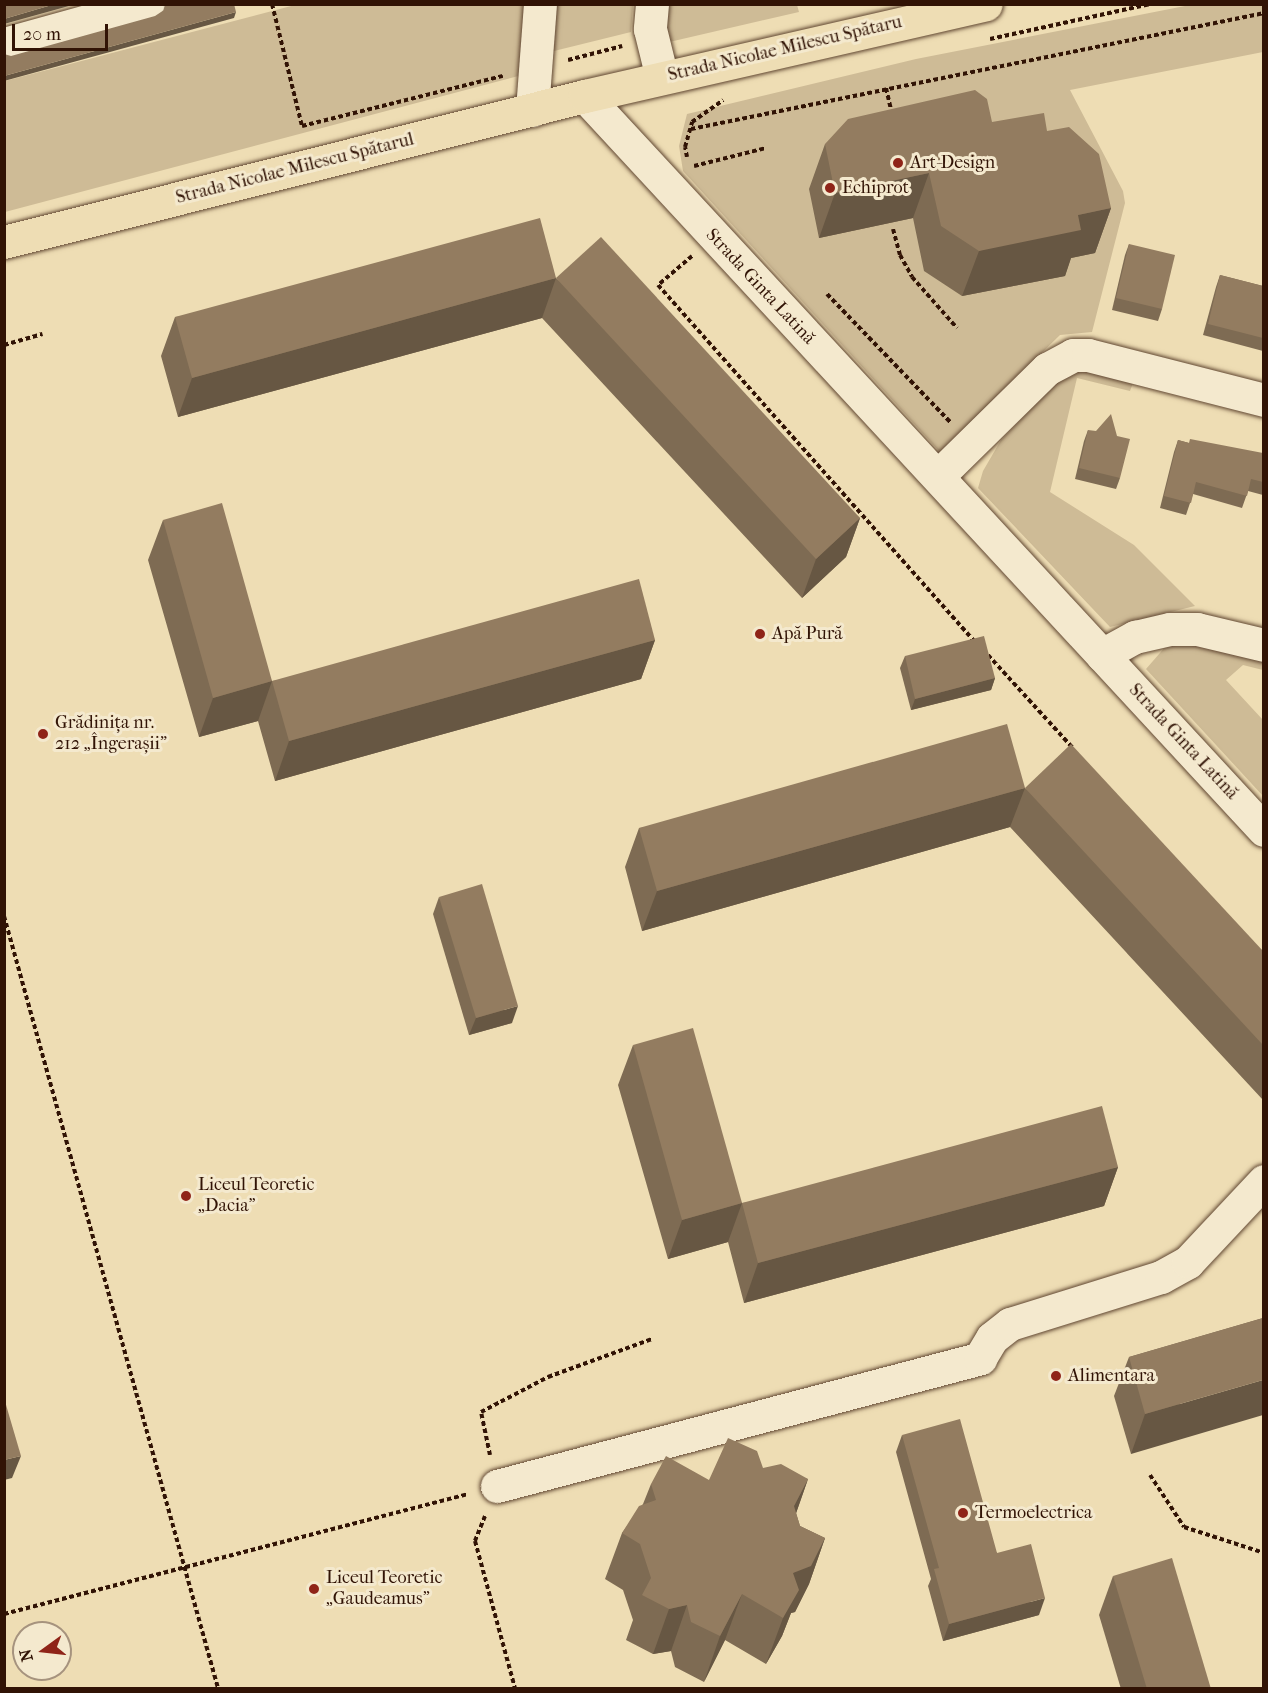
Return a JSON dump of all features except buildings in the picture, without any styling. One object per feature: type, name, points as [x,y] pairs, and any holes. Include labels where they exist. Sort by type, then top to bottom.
[{"type":"main road","name":"Strada Nicolae Milescu Spătaru","points":[[585,96],[986,4]]},
{"type":"main road","name":"Strada Nicolae Milescu Spătarul","points":[[4,242],[585,96]]},
{"type":"street","points":[[4,44],[148,4]]},
{"type":"street","points":[[532,110],[540,4]]},
{"type":"street","points":[[652,4],[653,39],[662,78]]},
{"type":"street","name":"Strada Ginta Latină","points":[[585,96],[1263,830]]},
{"type":"street","points":[[938,476],[1047,369],[1073,355],[1088,355],[1263,400]]},
{"type":"street","points":[[1102,654],[1135,637],[1170,629],[1197,629],[1263,645]]},
{"type":"street","points":[[497,1486],[980,1358],[992,1338],[1010,1324],[1161,1277],[1188,1262],[1263,1181]]},
{"type":"path","points":[[272,4],[302,126],[653,39]]},
{"type":"path","points":[[985,40],[1150,4]]},
{"type":"path","points":[[691,129],[1263,13]]},
{"type":"path","points":[[886,88],[894,123]]},
{"type":"path","points":[[697,177],[690,167],[685,147],[692,122],[723,99],[735,97]]},
{"type":"path","points":[[690,167],[766,148]]},
{"type":"path","points":[[893,229],[900,255],[912,277],[957,328]]},
{"type":"path","points":[[699,250],[658,285],[977,644]]},
{"type":"path","points":[[827,294],[971,444]]},
{"type":"path","points":[[4,345],[42,334]]},
{"type":"path","points":[[985,652],[1080,756]]},
{"type":"path","points":[[4,916],[218,1689]]},
{"type":"path","points":[[4,1614],[497,1486],[481,1412],[548,1377],[652,1339]]},
{"type":"path","points":[[1150,1475],[1184,1527],[1263,1553]]},
{"type":"path","points":[[475,1541],[515,1689]]},
{"type":"shaded area","points":[[295,5],[529,5],[526,74],[5,212],[5,81]]},
{"type":"shaded area","points":[[553,5],[633,5],[631,32],[550,52]]},
{"type":"shaded area","points":[[664,5],[797,5],[799,12],[665,43]]},
{"type":"shaded area","points":[[1190,5],[1263,5],[1263,52],[1070,90],[1123,191],[1125,203],[1092,332],[1060,335],[940,452],[683,171],[679,146],[687,114],[916,59]]},
{"type":"shaded area","points":[[1079,370],[1133,383],[1130,391],[1077,378],[1050,492],[1134,545],[1195,606],[1110,627],[978,488],[983,471],[1001,440],[1068,371]]},
{"type":"shaded area","points":[[1179,640],[1263,659],[1263,670],[1243,665],[1226,680],[1263,720],[1263,796],[1146,669],[1166,646]]},
{"type":"place","name":"Art-Design","points":[[898,163]]},
{"type":"place","name":"Echiprot","points":[[830,188]]},
{"type":"place","name":"Apă Pură","points":[[760,634]]},
{"type":"place","name":"Grădinița nr. 212 „Îngerașii”","points":[[43,734]]},
{"type":"place","name":"Liceul Teoretic „Dacia”","points":[[186,1196]]},
{"type":"place","name":"Alimentara","points":[[1056,1376]]},
{"type":"place","name":"Termoelectrica","points":[[963,1513]]},
{"type":"place","name":"Liceul Teoretic „Gaudeamus”","points":[[314,1589]]}]
